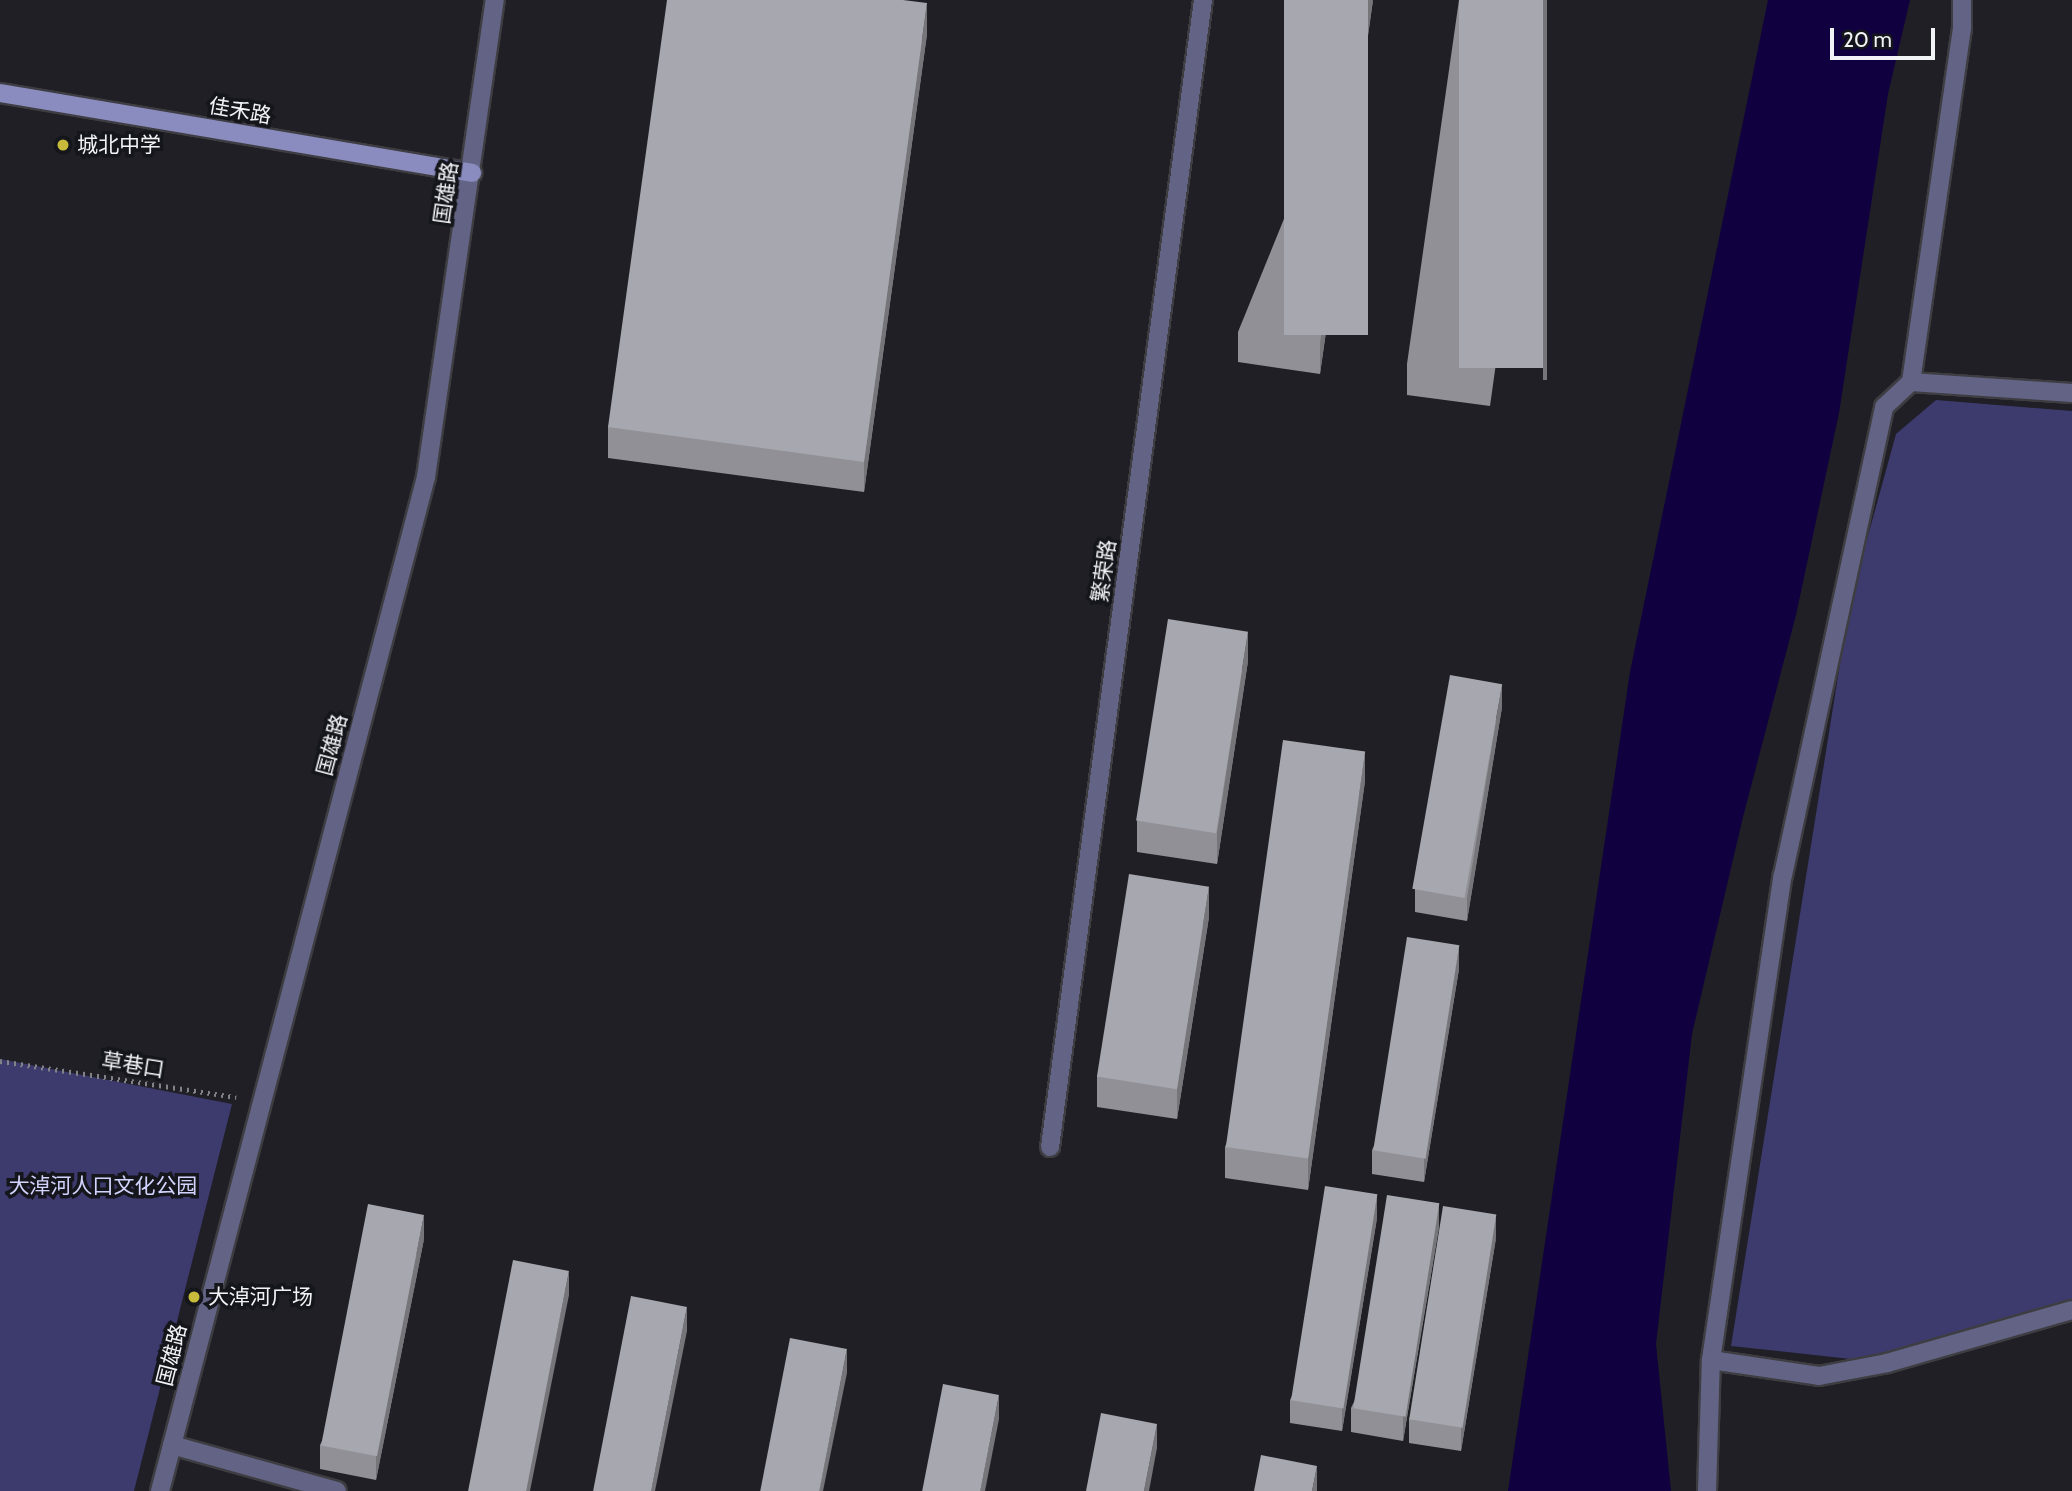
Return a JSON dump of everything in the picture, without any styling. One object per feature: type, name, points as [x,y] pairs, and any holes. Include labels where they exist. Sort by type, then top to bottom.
[{"type":"main road","name":"佳禾路","points":[[0,93],[472,173]]},
{"type":"street","name":"国雄路","points":[[160,1491],[426,477],[495,0]]},
{"type":"street","name":"繁荣路","points":[[1050,1147],[1203,0]]},
{"type":"street","points":[[1707,1491],[1711,1360],[1783,875],[1884,407],[1911,382],[1962,28],[1962,0]]},
{"type":"street","points":[[1911,382],[2072,393]]},
{"type":"street","points":[[1711,1360],[1819,1376],[1887,1363],[2072,1310]]},
{"type":"street","points":[[172,1445],[337,1491]]},
{"type":"path","name":"草巷口","points":[[0,1061],[261,1100]]},
{"type":"green space","points":[[1936,400],[2072,411],[2072,1310],[1887,1363],[1731,1346],[1850,601],[1896,434]]},
{"type":"green space","name":"大淖河人口文化公园","points":[[0,1059],[232,1104],[134,1491],[0,1491]]},
{"type":"shaded area","points":[[1768,0],[1910,0],[1888,94],[1839,413],[1796,615],[1743,817],[1692,1034],[1656,1344],[1671,1491],[1508,1491],[1630,672]]},
{"type":"building","points":[[667,0],[903,0],[927,3],[864,462],[608,427]]},
{"type":"building","points":[[1284,0],[1368,0],[1368,335],[1284,335]]},
{"type":"building","points":[[1459,0],[1543,0],[1543,368],[1459,368]]},
{"type":"building","points":[[1168,619],[1248,632],[1216,833],[1136,820]]},
{"type":"building","points":[[1450,675],[1502,684],[1465,898],[1412,889]]},
{"type":"building","points":[[1283,740],[1365,752],[1308,1159],[1226,1147]]},
{"type":"building","points":[[1129,874],[1209,887],[1177,1089],[1097,1076]]},
{"type":"building","points":[[1407,937],[1459,945],[1426,1159],[1373,1150]]},
{"type":"building","points":[[1325,1186],[1377,1194],[1343,1409],[1291,1400]]},
{"type":"building","points":[[1387,1195],[1439,1203],[1406,1417],[1353,1408]]},
{"type":"building","points":[[368,1204],[424,1215],[377,1456],[321,1445]]},
{"type":"building","points":[[1443,1206],[1496,1214],[1463,1428],[1409,1419]]},
{"type":"building","points":[[513,1260],[569,1271],[526,1491],[468,1491]]},
{"type":"building","points":[[631,1296],[687,1307],[651,1491],[593,1491]]},
{"type":"building","points":[[790,1338],[847,1349],[819,1491],[760,1491]]},
{"type":"building","points":[[943,1384],[999,1395],[980,1491],[922,1491]]},
{"type":"building","points":[[1101,1413],[1157,1424],[1144,1491],[1086,1491]]},
{"type":"building","points":[[1261,1455],[1317,1466],[1312,1491],[1254,1491]]},
{"type":"place","name":"城北中学","points":[[63,145]]},
{"type":"place","name":"大淖河广场","points":[[194,1297]]}]
